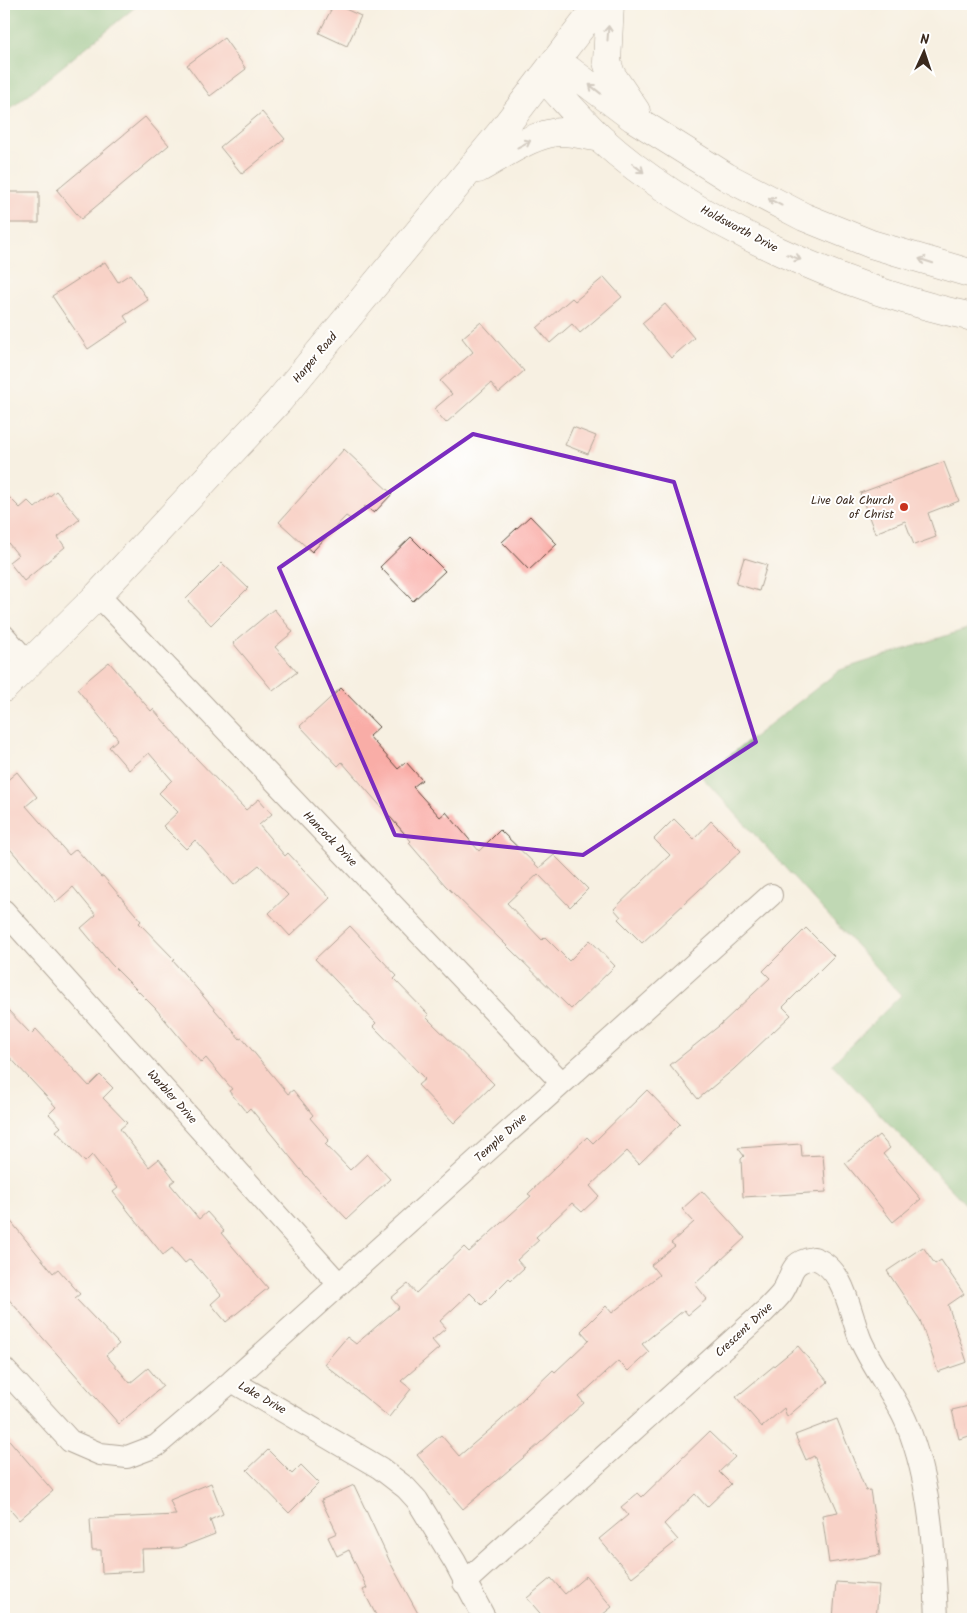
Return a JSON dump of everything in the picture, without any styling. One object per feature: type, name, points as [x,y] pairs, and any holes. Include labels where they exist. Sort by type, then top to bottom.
[{"type":"main road","name":"Harper Road","points":[[4,688],[98,595],[278,402],[466,176],[599,4]]},
{"type":"main road","points":[[610,4],[607,58],[611,74],[649,128]]},
{"type":"main road","points":[[550,68],[727,176],[804,216],[871,244],[973,274]]},
{"type":"main road","name":"Holdsworth Drive","points":[[550,68],[600,138],[657,183],[706,212],[786,254],[857,283],[946,311],[973,317]]},
{"type":"main road","points":[[466,176],[530,141],[550,133],[562,132],[600,138]]},
{"type":"street","name":"Hancock Drive","points":[[98,595],[562,1083]]},
{"type":"street","points":[[4,636],[29,664]]},
{"type":"street","name":"Temple Drive","points":[[232,1381],[771,896]]},
{"type":"street","name":"Warbler Drive","points":[[4,911],[340,1284]]},
{"type":"street","name":"Crescent Drive","points":[[464,1583],[764,1312],[782,1293],[793,1268],[798,1263],[814,1258],[832,1269],[861,1341],[906,1423],[921,1465],[930,1515],[936,1619]]},
{"type":"street","name":"Lake Drive","points":[[4,1369],[70,1441],[100,1454],[127,1457],[156,1446],[232,1381],[380,1468],[406,1488],[417,1500],[485,1619]]},
{"type":"highlighted area","points":[[473,434],[674,482],[756,742],[583,855],[395,835],[279,568]]},
{"type":"green space","points":[[4,4],[139,4],[4,114]]},
{"type":"green space","points":[[973,627],[973,1212],[832,1064],[901,995],[702,777],[840,670]]},
{"type":"building","points":[[334,4],[361,16],[347,46],[319,33]]},
{"type":"building","points":[[224,38],[246,69],[210,96],[187,65]]},
{"type":"building","points":[[262,112],[285,139],[242,174],[220,147]]},
{"type":"building","points":[[145,117],[169,145],[81,219],[57,190]]},
{"type":"building","points":[[4,192],[39,192],[39,223],[4,223]]},
{"type":"building","points":[[105,262],[118,282],[130,274],[148,300],[124,316],[128,322],[88,349],[52,296]]},
{"type":"building","points":[[604,277],[622,297],[580,333],[572,324],[550,343],[537,328],[572,298],[575,301]]},
{"type":"building","points":[[665,304],[694,338],[671,358],[642,323]]},
{"type":"building","points":[[481,322],[524,371],[499,393],[491,383],[446,423],[434,409],[452,394],[440,381],[473,352],[462,338]]},
{"type":"building","points":[[573,427],[596,436],[588,454],[565,445]]},
{"type":"building","points":[[344,449],[392,494],[374,513],[365,506],[352,520],[346,516],[312,552],[279,522]]},
{"type":"building","name":"Live Oak Church of Christ","points":[[944,462],[959,501],[928,513],[936,537],[914,545],[905,521],[875,533],[860,493]]},
{"type":"building","points":[[56,491],[80,519],[58,537],[65,547],[24,581],[9,562],[18,555],[4,538],[4,492],[20,508],[28,501],[35,508]]},
{"type":"building","points":[[530,516],[557,544],[529,570],[502,542]]},
{"type":"building","points":[[411,537],[445,571],[413,601],[380,567]]},
{"type":"building","points":[[744,558],[767,565],[759,591],[736,584]]},
{"type":"building","points":[[222,563],[248,588],[211,625],[186,599]]},
{"type":"building","points":[[274,609],[293,632],[275,647],[297,672],[273,691],[233,643]]},
{"type":"building","points":[[109,662],[151,711],[153,709],[196,758],[246,810],[259,799],[272,814],[259,825],[285,856],[288,853],[330,898],[290,936],[269,913],[288,895],[259,865],[234,885],[195,840],[186,849],[163,826],[178,812],[159,793],[172,780],[149,753],[129,770],[109,747],[118,739],[77,689]]},
{"type":"building","points":[[341,688],[379,727],[369,736],[398,769],[406,762],[422,780],[413,787],[440,817],[446,812],[479,851],[500,830],[539,868],[554,855],[588,889],[570,907],[538,874],[507,903],[542,940],[545,937],[569,961],[590,940],[615,966],[571,1009],[445,885],[409,843],[411,841],[342,762],[338,766],[300,726]]},
{"type":"building","points":[[17,772],[37,797],[26,806],[69,855],[76,849],[101,877],[103,876],[141,921],[139,923],[175,960],[173,961],[240,1039],[242,1038],[288,1094],[293,1090],[313,1115],[310,1118],[329,1140],[325,1144],[350,1170],[367,1154],[390,1179],[347,1219],[305,1175],[250,1108],[246,1112],[229,1091],[232,1089],[206,1058],[201,1063],[155,1008],[111,964],[81,928],[96,915],[73,887],[56,902],[4,842],[4,783]]},
{"type":"building","points":[[674,819],[694,839],[711,821],[741,851],[642,943],[618,919],[621,917],[614,909],[670,855],[654,839]]},
{"type":"building","points":[[350,926],[397,976],[394,979],[429,1015],[426,1017],[494,1084],[454,1123],[418,1085],[425,1079],[373,1026],[376,1023],[315,959]]},
{"type":"building","points":[[806,928],[834,956],[783,1007],[791,1015],[734,1069],[698,1099],[670,1065],[719,1026],[770,978],[763,971]]},
{"type":"building","points":[[4,1006],[31,1034],[36,1029],[89,1086],[100,1075],[113,1088],[103,1098],[127,1123],[120,1129],[149,1167],[159,1159],[175,1180],[170,1184],[199,1219],[207,1212],[224,1231],[221,1233],[268,1288],[226,1322],[211,1304],[221,1295],[190,1259],[185,1263],[172,1248],[163,1255],[113,1192],[118,1188],[92,1155],[85,1162],[56,1131],[61,1127],[49,1114],[56,1107],[4,1051]]},
{"type":"building","points":[[647,1090],[680,1124],[639,1164],[627,1151],[590,1186],[599,1196],[582,1212],[572,1203],[536,1237],[539,1240],[517,1260],[524,1268],[511,1280],[509,1278],[482,1305],[470,1293],[440,1321],[446,1328],[432,1340],[439,1348],[401,1381],[411,1389],[389,1417],[324,1364],[347,1337],[356,1344],[399,1307],[391,1298],[408,1284],[416,1293],[464,1247],[469,1252],[531,1196],[528,1194],[587,1137],[593,1143]]},
{"type":"building","points":[[879,1135],[890,1148],[883,1154],[921,1199],[893,1222],[845,1163]]},
{"type":"building","points":[[801,1144],[802,1156],[823,1155],[826,1192],[743,1197],[741,1159],[744,1156],[738,1148]]},
{"type":"building","points":[[702,1191],[745,1238],[695,1284],[707,1299],[688,1315],[684,1310],[642,1344],[649,1352],[628,1371],[618,1361],[579,1397],[584,1403],[463,1509],[417,1455],[441,1435],[459,1456],[500,1421],[553,1370],[555,1372],[589,1340],[581,1331],[606,1306],[612,1313],[659,1275],[651,1265],[675,1246],[671,1243],[694,1222],[682,1209]]},
{"type":"building","points":[[4,1213],[53,1273],[58,1269],[80,1294],[75,1298],[119,1344],[106,1355],[130,1383],[148,1368],[163,1386],[119,1424],[4,1294]]},
{"type":"building","points":[[923,1247],[935,1264],[941,1260],[964,1294],[948,1305],[967,1362],[938,1372],[920,1320],[887,1271]]},
{"type":"building","points":[[798,1346],[828,1382],[787,1417],[784,1408],[762,1427],[736,1397]]},
{"type":"building","points":[[973,1405],[973,1435],[959,1439],[952,1410]]},
{"type":"building","points":[[837,1419],[866,1491],[870,1490],[880,1555],[829,1563],[822,1515],[838,1512],[814,1456],[806,1460],[795,1435]]},
{"type":"building","points":[[709,1432],[735,1457],[719,1472],[731,1484],[707,1507],[695,1494],[664,1524],[678,1540],[632,1577],[599,1539],[628,1515],[621,1507],[638,1493],[642,1497]]},
{"type":"building","points":[[4,1434],[53,1491],[19,1520],[4,1503]]},
{"type":"building","points":[[268,1450],[292,1474],[301,1465],[319,1483],[289,1513],[247,1470]]},
{"type":"building","points":[[211,1483],[223,1514],[210,1520],[215,1534],[179,1548],[142,1549],[143,1571],[102,1573],[101,1550],[92,1550],[90,1519],[176,1515],[170,1500]]},
{"type":"building","points":[[354,1485],[391,1564],[421,1619],[378,1619],[363,1590],[367,1588],[349,1550],[337,1556],[328,1537],[337,1533],[321,1500]]},
{"type":"building","points":[[586,1576],[612,1607],[597,1619],[545,1619],[527,1598],[551,1578],[565,1594]]},
{"type":"building","points":[[836,1582],[879,1585],[876,1619],[833,1619]]},
{"type":"place","name":"Live Oak Church of Christ","points":[[904,507]]}]
